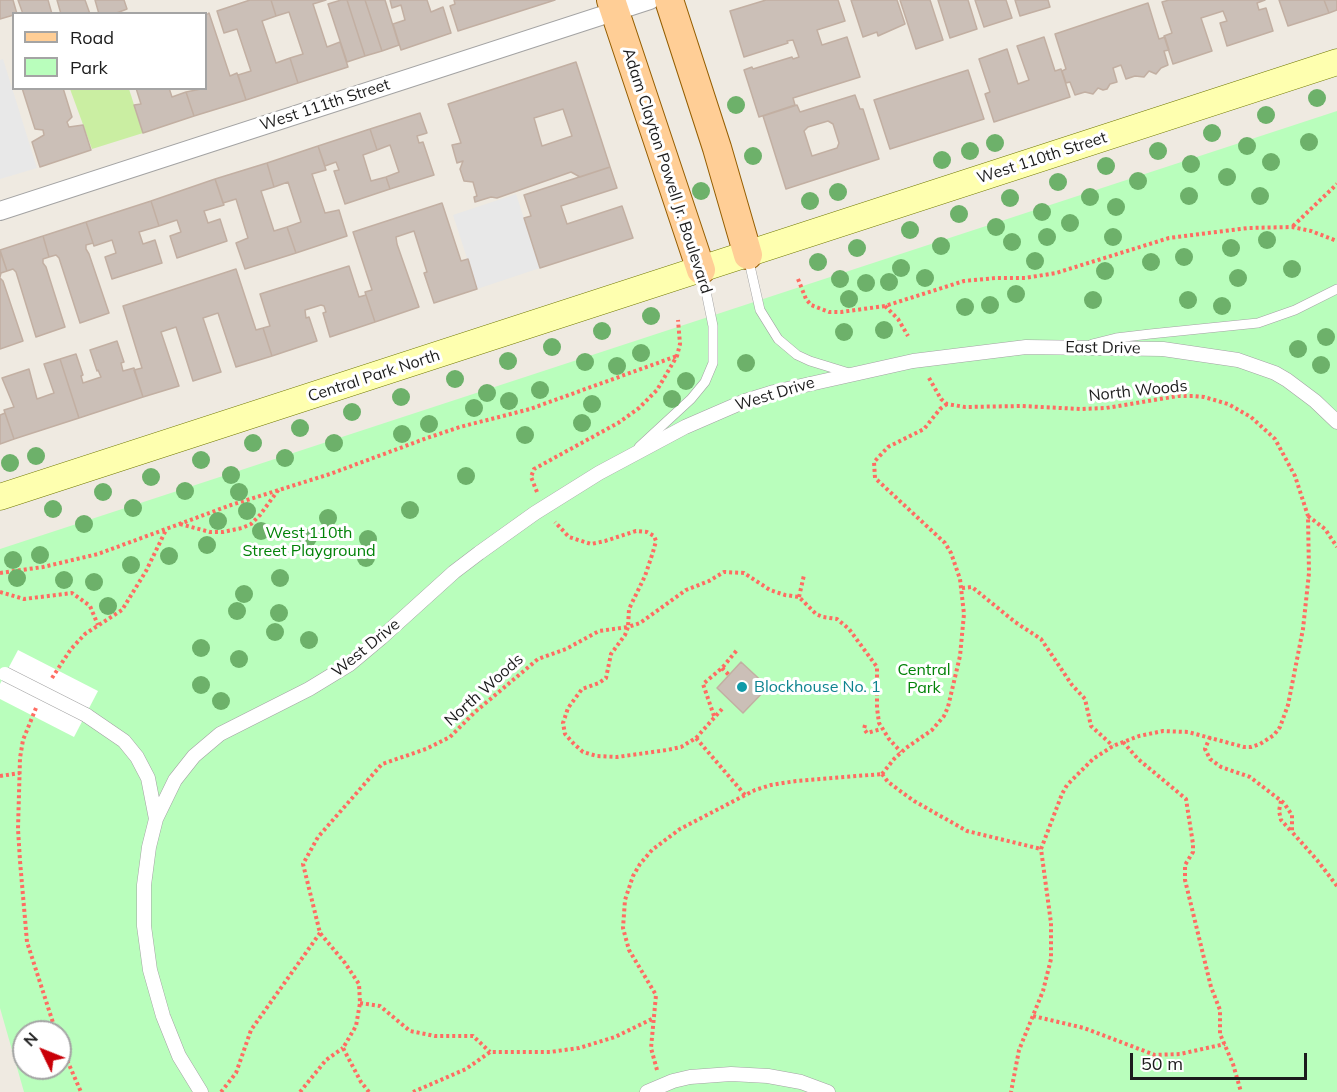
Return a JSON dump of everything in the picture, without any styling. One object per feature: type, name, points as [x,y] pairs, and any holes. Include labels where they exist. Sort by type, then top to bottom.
[{"type":"main road","points":[[669,0],[717,148],[748,255]]},
{"type":"main road","name":"Adam Clayton Powell Jr. Boulevard","points":[[613,5],[701,270]]},
{"type":"main road","name":"West 110th Street","points":[[748,255],[1337,62]]},
{"type":"main road","name":"Central Park North","points":[[0,497],[748,255]]},
{"type":"street","name":"West 111th Street","points":[[0,210],[613,5],[650,0]]},
{"type":"street","name":"East Drive","points":[[851,373],[913,361],[1026,347],[1163,349],[1238,360],[1275,373],[1315,401],[1337,422]]},
{"type":"street","name":"West Drive","points":[[201,1092],[179,1056],[167,1026],[150,970],[144,926],[144,885],[149,847],[156,819],[167,794],[184,768],[220,734],[309,689],[368,650],[454,572],[567,492],[630,455],[685,427],[745,401],[851,373]]},
{"type":"street","points":[[3,673],[86,715],[123,741],[137,757],[148,778],[156,819]]},
{"type":"street","points":[[648,1092],[690,1077],[731,1074],[768,1076],[801,1082],[828,1092]]},
{"type":"lane","points":[[748,255],[760,310],[778,339],[797,355],[851,373]]},
{"type":"lane","name":"Adam Clayton Powell Jr. Boulevard","points":[[630,455],[691,399],[710,372],[715,344],[701,270]]},
{"type":"lane","points":[[1081,347],[1116,338],[1258,323],[1295,310],[1337,289]]},
{"type":"path","points":[[1292,227],[1337,184]]},
{"type":"path","points":[[798,279],[808,302],[813,307],[841,312],[885,306],[963,282],[996,278],[1025,278],[1056,273],[1169,238],[1248,228],[1292,227],[1311,231],[1337,241]]},
{"type":"path","points":[[885,306],[898,319],[908,336]]},
{"type":"path","points":[[539,496],[531,477],[534,469],[594,438],[639,408],[657,390],[677,357],[680,344],[678,320]]},
{"type":"path","points":[[0,573],[80,560],[124,546],[179,524],[330,474],[460,427],[540,406],[677,357]]},
{"type":"path","points":[[658,1071],[651,1048],[656,995],[629,950],[623,928],[625,900],[633,876],[644,859],[665,839],[688,825],[745,795],[771,785],[882,774],[901,752],[939,724],[948,707],[962,646],[964,614],[957,566],[945,543],[883,487],[875,478],[874,471],[874,462],[880,453],[896,441],[915,435],[924,429],[947,404],[941,399],[930,378],[926,376]]},
{"type":"path","name":"North Woods","points":[[947,404],[965,407],[1022,406],[1080,409],[1106,408],[1178,396],[1215,399],[1251,417],[1275,439],[1295,476],[1308,516],[1325,529],[1337,547]]},
{"type":"path","points":[[179,524],[210,532],[238,529],[251,524],[279,489]]},
{"type":"path","points":[[1011,1092],[1015,1063],[1052,958],[1051,923],[1041,849],[1055,808],[1067,785],[1094,759],[1123,742],[1163,731],[1188,732],[1251,747],[1267,740],[1280,727],[1293,686],[1306,605],[1309,573],[1308,516]]},
{"type":"path","points":[[553,519],[563,533],[583,542],[597,544],[636,531],[647,532],[654,536],[656,541],[645,576],[629,609],[625,635],[611,654],[606,678],[582,689],[568,708],[563,720],[565,734],[583,752],[597,756],[608,757],[676,748],[696,738],[722,709]]},
{"type":"path","points":[[238,529],[241,537]]},
{"type":"path","points":[[49,683],[71,649],[98,625],[122,609],[146,571],[166,530]]},
{"type":"path","points":[[628,627],[640,622],[684,591],[709,582],[724,572],[744,573],[770,590],[799,597],[818,615],[837,619],[843,623],[876,663],[878,672],[877,717],[881,729],[901,752]]},
{"type":"path","points":[[799,597],[804,574]]},
{"type":"path","points":[[962,588],[972,587],[1015,622],[1041,639],[1072,685],[1085,699],[1091,726],[1113,746]]},
{"type":"path","points":[[0,592],[24,599],[72,593],[90,606],[98,625]]},
{"type":"path","name":"North Woods","points":[[343,1048],[356,1026],[360,1004],[358,984],[353,973],[320,933],[303,864],[318,837],[375,770],[388,762],[426,749],[450,737],[475,712],[538,658],[566,649],[599,631],[628,627]]},
{"type":"path","points":[[714,716],[703,684],[722,668],[737,650]]},
{"type":"path","points":[[722,668],[729,675]]},
{"type":"path","points":[[37,705],[23,740],[18,830],[24,922],[37,975],[52,1020]]},
{"type":"path","points":[[866,725],[864,730],[867,732],[881,729]]},
{"type":"path","points":[[1210,737],[1205,749],[1210,759],[1221,767],[1250,777],[1281,800],[1292,815],[1292,832]]},
{"type":"path","points":[[696,738],[745,795]]},
{"type":"path","points":[[1123,742],[1138,759],[1186,799],[1193,844],[1192,852],[1185,865],[1185,880],[1211,987],[1220,1010],[1220,1034],[1233,1064],[1241,1092]]},
{"type":"path","points":[[0,776],[20,773]]},
{"type":"path","points":[[882,774],[888,782],[905,795],[968,831],[1041,849]]},
{"type":"path","points":[[1281,800],[1279,811],[1281,820],[1337,886]]},
{"type":"path","points":[[221,1092],[236,1074],[251,1030],[320,933]]},
{"type":"path","points":[[360,1004],[380,1006],[410,1031],[435,1036],[473,1036],[490,1052]]},
{"type":"path","points":[[1033,1016],[1084,1028],[1155,1055],[1180,1054],[1225,1044]]},
{"type":"path","points":[[413,1092],[466,1069],[490,1052],[550,1052],[586,1046],[615,1037],[653,1019]]},
{"type":"path","points":[[300,1092],[326,1060],[343,1048],[361,1082],[369,1092]]},
{"type":"path","points":[[72,1074],[81,1092]]},
{"type":"green space","points":[[70,90],[129,90],[143,133],[92,149]]},
{"type":"green space","name":"Central Park","points":[[1337,111],[1337,1092],[24,1092],[21,1080],[72,1080],[72,1020],[12,1020],[12,1050],[0,1008],[0,549]]},
{"type":"shaded area","points":[[3,59],[37,168],[0,179],[0,60]]},
{"type":"shaded area","points":[[516,194],[540,268],[477,289],[453,215]]},
{"type":"pier","points":[[18,650],[98,691],[74,737],[0,699],[0,684]]},
{"type":"building","points":[[0,0],[13,0],[16,12],[0,19]]},
{"type":"building","points":[[18,0],[48,0],[51,12],[22,12]]},
{"type":"building","points":[[57,0],[85,0],[89,12],[60,12]]},
{"type":"building","points":[[95,0],[124,0],[127,9],[119,12],[98,12]]},
{"type":"building","points":[[250,0],[271,0],[276,16],[262,21],[276,63],[290,58],[298,83],[246,100],[238,75],[251,71],[237,29],[224,33],[217,11]]},
{"type":"building","points":[[271,0],[326,0],[313,4],[327,47],[340,42],[348,67],[298,83],[290,58],[303,54],[289,12],[276,16]]},
{"type":"building","points":[[347,0],[365,56],[347,62],[328,4]]},
{"type":"building","points":[[347,0],[365,0],[382,51],[365,56]]},
{"type":"building","points":[[365,0],[385,0],[399,45],[382,51]]},
{"type":"building","points":[[390,0],[427,0],[431,12],[443,7],[451,33],[401,50],[393,24],[405,20],[401,5],[392,8]]},
{"type":"building","points":[[454,0],[555,0],[458,31],[450,6],[455,4]]},
{"type":"building","points":[[766,0],[838,0],[845,21],[817,30],[822,45],[847,37],[860,77],[793,98],[795,105],[759,117],[744,70],[799,57],[793,40],[744,57],[730,11]]},
{"type":"building","points":[[851,0],[897,0],[905,24],[878,36],[877,32],[863,37]]},
{"type":"building","points":[[900,0],[930,0],[943,40],[916,49]]},
{"type":"building","points":[[938,0],[968,0],[977,29],[950,38]]},
{"type":"building","points":[[975,0],[1006,0],[1012,18],[984,27]]},
{"type":"building","points":[[1015,0],[1048,0],[1050,7],[1020,16]]},
{"type":"building","points":[[1169,0],[1265,0],[1257,3],[1259,10],[1266,8],[1273,31],[1227,46],[1220,23],[1227,21],[1223,11],[1201,18],[1212,51],[1173,64],[1164,36],[1172,33],[1162,2]]},
{"type":"building","points":[[1279,0],[1324,0],[1329,13],[1288,26]]},
{"type":"building","points":[[1324,0],[1337,0],[1337,10],[1329,13]]},
{"type":"building","points":[[1148,3],[1159,39],[1165,37],[1169,50],[1164,51],[1168,65],[1156,74],[1149,71],[1144,77],[1135,76],[1126,79],[1121,65],[1113,68],[1117,82],[1110,84],[1107,89],[1098,88],[1093,94],[1085,92],[1075,95],[1070,82],[1066,83],[1062,71],[1066,69],[1055,34]]},
{"type":"building","points":[[209,13],[230,76],[237,73],[246,100],[194,116],[186,92],[207,90],[207,14]]},
{"type":"building","points":[[1044,37],[1055,71],[1061,69],[1070,97],[994,122],[985,94],[990,92],[979,59],[1007,49],[1018,84],[1029,80],[1017,46]]},
{"type":"building","points":[[576,62],[610,167],[580,177],[571,172],[497,198],[491,197],[475,202],[474,197],[477,196],[473,182],[464,181],[460,169],[463,161],[457,163],[452,145],[461,143],[448,104]],"holes":[[[563,109],[572,136],[542,146],[534,118]]]},
{"type":"building","points":[[968,70],[984,119],[890,149],[874,100]]},
{"type":"building","points":[[23,90],[64,90],[72,117],[67,122],[69,127],[83,125],[91,150],[40,167],[32,142],[44,135],[43,130],[35,129]]},
{"type":"building","points":[[137,90],[170,90],[172,97],[186,92],[194,116],[143,133],[134,105],[141,104]]},
{"type":"building","points":[[855,95],[860,109],[863,109],[879,159],[786,189],[763,116],[797,105],[800,112]],"holes":[[[828,121],[833,124],[839,143],[837,148],[812,156],[804,131],[808,127]]]},
{"type":"building","points":[[420,113],[427,133],[417,136],[419,143],[423,142],[434,175],[390,189],[386,177],[399,172],[390,145],[377,150],[370,129]]},
{"type":"building","points":[[370,129],[377,150],[363,155],[371,181],[386,177],[390,189],[345,204],[334,171],[339,170],[336,162],[325,166],[318,146]]},
{"type":"building","points":[[318,146],[326,170],[312,174],[325,213],[339,210],[347,236],[296,253],[287,227],[301,222],[288,182],[274,187],[267,163]]},
{"type":"building","points":[[267,163],[274,187],[261,191],[274,231],[287,227],[296,253],[245,269],[236,243],[248,238],[236,199],[223,203],[215,179]]},
{"type":"building","points":[[610,167],[617,188],[561,206],[567,224],[622,206],[633,238],[540,268],[524,218],[531,216],[524,195]]},
{"type":"building","points":[[215,179],[224,205],[204,211],[208,223],[220,219],[227,241],[177,258],[170,236],[181,232],[177,220],[159,226],[151,201]]},
{"type":"building","points":[[151,201],[159,226],[139,232],[143,244],[155,240],[162,263],[112,279],[105,257],[116,253],[112,240],[94,246],[86,222]]},
{"type":"building","points":[[442,203],[461,261],[468,259],[477,289],[434,303],[414,231],[396,237],[419,307],[375,322],[365,292],[372,290],[353,232]]},
{"type":"building","points":[[86,222],[93,243],[86,245],[86,249],[109,313],[80,323],[59,258],[56,255],[49,257],[43,236]]},
{"type":"building","points":[[43,236],[49,257],[43,259],[43,263],[65,327],[36,337],[16,272],[13,269],[7,271],[0,250]]},
{"type":"building","points":[[0,251],[7,271],[1,273],[0,277]]},
{"type":"building","points":[[349,266],[359,297],[366,295],[375,322],[330,337],[323,313],[326,312],[324,306],[305,310],[306,318],[309,317],[317,341],[272,356],[263,328],[270,326],[260,294]]},
{"type":"building","points":[[236,269],[256,330],[263,328],[272,356],[236,367],[218,313],[203,318],[221,372],[193,381],[176,327],[161,332],[179,386],[143,397],[134,370],[142,368],[123,306]]},
{"type":"building","points":[[0,278],[23,341],[0,349]]},
{"type":"building","points":[[117,341],[124,362],[121,363],[123,371],[134,368],[143,397],[79,418],[60,359],[76,354],[83,375],[81,376],[83,383],[101,377],[90,350]]},
{"type":"building","points":[[60,359],[79,418],[14,439],[4,410],[14,407],[2,378],[29,369],[37,399],[54,393],[44,364]]},
{"type":"building","points":[[5,413],[14,439],[0,444],[0,415]]},
{"type":"building","name":"Blockhouse No. 1","points":[[741,662],[768,687],[743,713],[717,688]]},
{"type":"place","name":"Blockhouse No. 1","points":[[742,687]]},
{"type":"park label","name":"West 110th Street Playground","points":[[309,542]]}]
